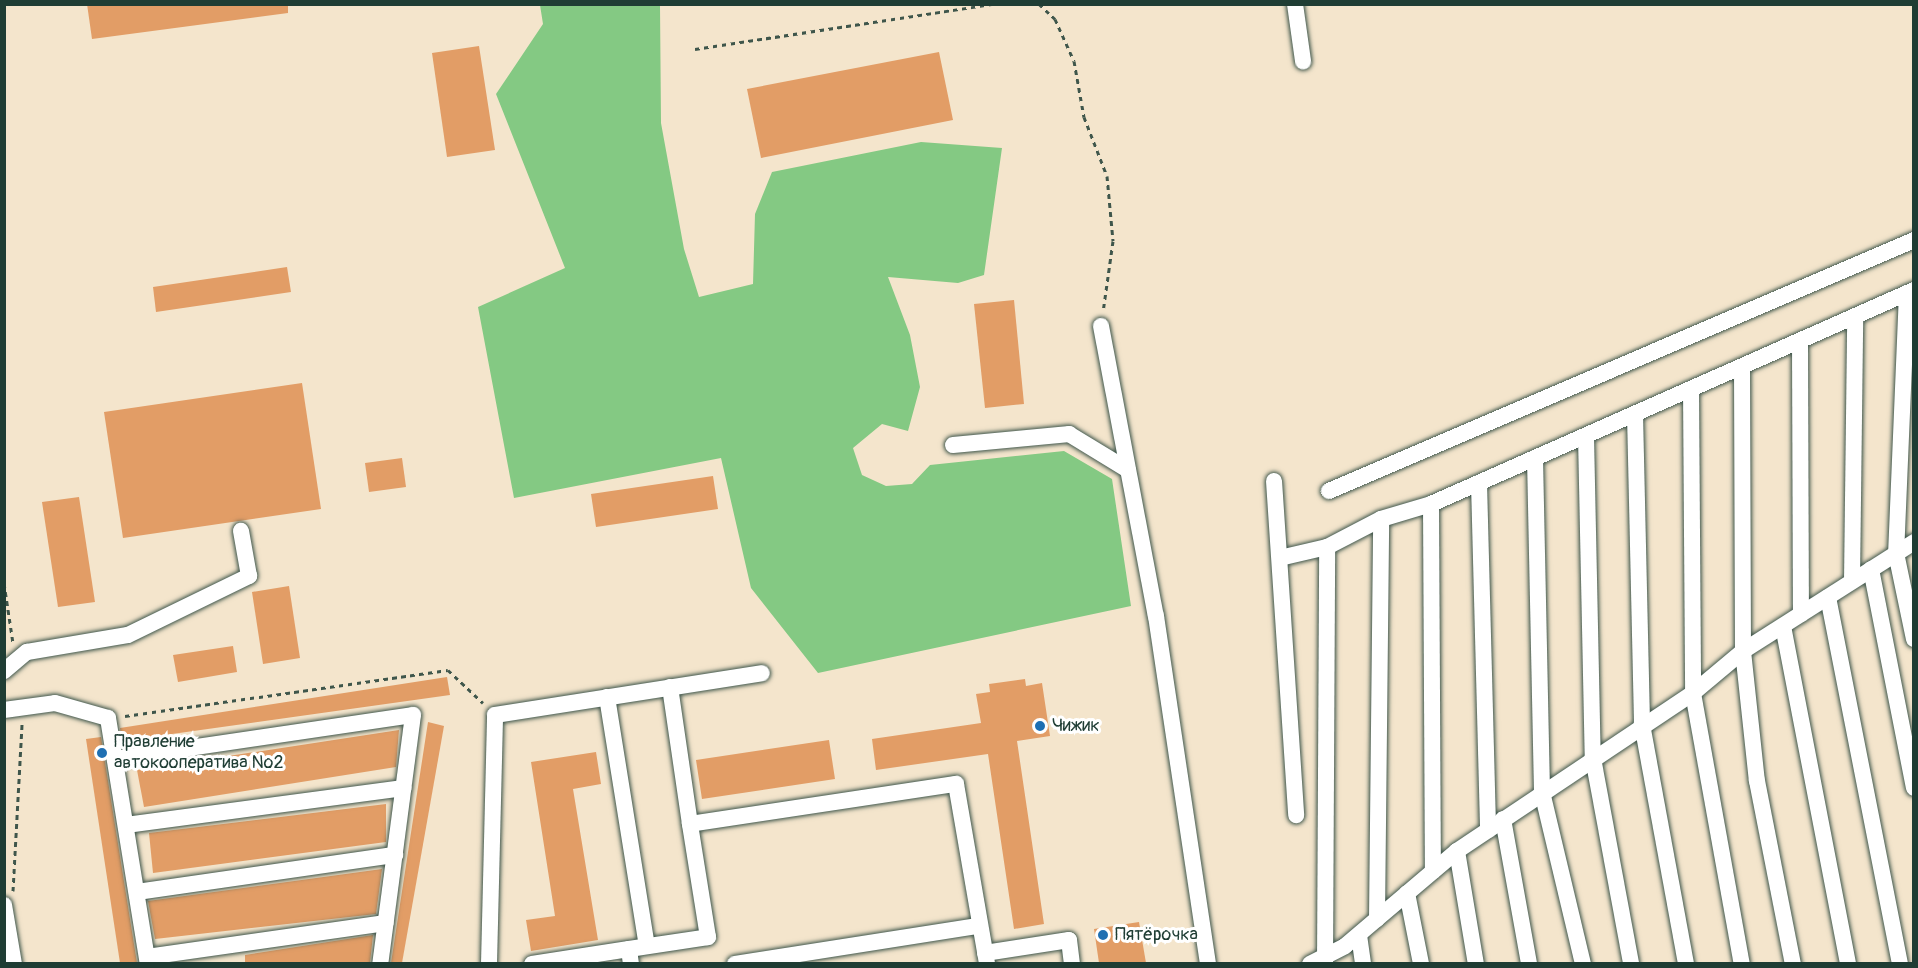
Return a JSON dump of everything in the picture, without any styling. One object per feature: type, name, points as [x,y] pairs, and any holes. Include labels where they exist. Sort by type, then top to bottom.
[{"type":"street","points":[[1295,4],[1303,61]]},
{"type":"street","points":[[1329,491],[1914,240]]},
{"type":"street","points":[[1284,557],[1327,546],[1381,519],[1431,504],[1910,292],[1896,554],[1914,639]]},
{"type":"street","points":[[1852,581],[1855,317]]},
{"type":"street","points":[[1101,326],[1156,616],[1208,963]]},
{"type":"street","points":[[1800,342],[1801,614]]},
{"type":"street","points":[[1742,367],[1743,651],[1757,781],[1793,963]]},
{"type":"street","points":[[1691,389],[1693,693],[1742,963]]},
{"type":"street","points":[[1635,414],[1641,724],[1686,963]]},
{"type":"street","points":[[953,445],[1069,434],[1128,470]]},
{"type":"street","points":[[1586,436],[1593,758],[1631,963]]},
{"type":"street","points":[[1535,458],[1542,792],[1583,963]]},
{"type":"street","points":[[1274,482],[1284,557],[1296,815]]},
{"type":"street","points":[[1479,483],[1488,830]]},
{"type":"street","points":[[1431,504],[1433,871]]},
{"type":"street","points":[[1377,919],[1381,519]]},
{"type":"street","points":[[10,667],[27,652],[128,635],[249,576],[241,531]]},
{"type":"street","points":[[1310,963],[1325,960],[1359,935],[1456,851],[1641,724],[1693,693],[1743,651],[1914,542]]},
{"type":"street","points":[[1325,960],[1327,546]]},
{"type":"street","points":[[1871,569],[1914,788]]},
{"type":"street","points":[[1828,597],[1900,963]]},
{"type":"street","points":[[1783,626],[1848,963]]},
{"type":"street","points":[[489,963],[495,715],[762,673]]},
{"type":"street","points":[[532,963],[630,956],[647,946],[708,937],[670,687]]},
{"type":"street","points":[[607,697],[647,946]]},
{"type":"street","points":[[4,710],[55,703],[108,718],[148,960],[386,923]]},
{"type":"street","points":[[115,759],[413,715],[380,963]]},
{"type":"street","points":[[690,824],[956,784],[978,926],[986,958],[1069,940],[1072,963]]},
{"type":"street","points":[[126,825],[404,788]]},
{"type":"street","points":[[1503,819],[1529,963]]},
{"type":"street","points":[[1456,851],[1476,963]]},
{"type":"street","points":[[137,892],[395,855]]},
{"type":"street","points":[[1407,893],[1421,963]]},
{"type":"street","points":[[9,901],[14,963]]},
{"type":"street","points":[[735,963],[978,926]]},
{"type":"street","points":[[1359,935],[1363,963]]},
{"type":"path","points":[[695,49],[992,4]]},
{"type":"path","points":[[1039,4],[1055,19],[1074,61],[1084,117],[1107,177],[1113,241],[1101,326]]},
{"type":"path","points":[[4,583],[10,667]]},
{"type":"path","points":[[108,718],[448,670],[495,715]]},
{"type":"path","points":[[9,901],[23,707]]},
{"type":"green space","points":[[540,5],[660,5],[661,123],[684,249],[699,297],[753,284],[755,214],[772,172],[921,142],[1002,148],[984,275],[958,283],[888,277],[910,335],[920,387],[908,431],[882,424],[853,448],[862,475],[886,486],[912,484],[930,465],[1064,451],[1112,479],[1131,606],[818,673],[751,588],[721,458],[514,498],[478,307],[565,268],[496,94],[543,24]]},
{"type":"building","points":[[87,4],[288,4],[288,13],[92,39]]},
{"type":"building","points":[[479,46],[495,150],[447,157],[432,53]]},
{"type":"building","points":[[939,52],[953,120],[761,158],[747,89]]},
{"type":"building","points":[[287,267],[291,292],[156,312],[153,287]]},
{"type":"building","points":[[1014,300],[1024,404],[985,408],[974,304]]},
{"type":"building","points":[[302,383],[321,509],[123,538],[104,412]]},
{"type":"building","points":[[402,458],[406,487],[369,492],[365,463]]},
{"type":"building","points":[[713,476],[718,509],[596,527],[591,494]]},
{"type":"building","points":[[79,497],[95,602],[58,607],[42,502]]},
{"type":"building","points":[[289,586],[300,658],[263,664],[252,592]]},
{"type":"building","points":[[233,646],[237,672],[178,682],[173,655]]},
{"type":"building","points":[[447,677],[450,695],[122,741],[120,728]]},
{"type":"building","points":[[1025,679],[1026,686],[1042,683],[1050,736],[1017,741],[1044,924],[1014,929],[988,754],[876,770],[872,739],[981,723],[976,694],[990,692],[989,684]]},
{"type":"building","points":[[428,722],[444,726],[402,963],[391,963]]},
{"type":"building","points":[[399,730],[396,767],[144,807],[137,770]]},
{"type":"building","points":[[101,737],[137,963],[120,963],[86,739]]},
{"type":"building","points":[[829,740],[835,779],[702,799],[696,760]]},
{"type":"building","points":[[596,752],[601,784],[573,789],[598,940],[531,951],[526,920],[555,916],[531,762]]},
{"type":"building","points":[[386,804],[386,842],[153,873],[149,833]]},
{"type":"building","points":[[382,869],[376,914],[155,939],[148,901]]},
{"type":"building","points":[[1139,922],[1146,963],[1099,963],[1094,929]]},
{"type":"building","points":[[373,935],[370,963],[245,963],[245,955]]},
{"type":"place","name":"Чижик","points":[[1040,726]]},
{"type":"place","name":"Правление автокооператива №2","points":[[102,753]]},
{"type":"place","name":"Пятёрочка","points":[[1103,935]]}]
